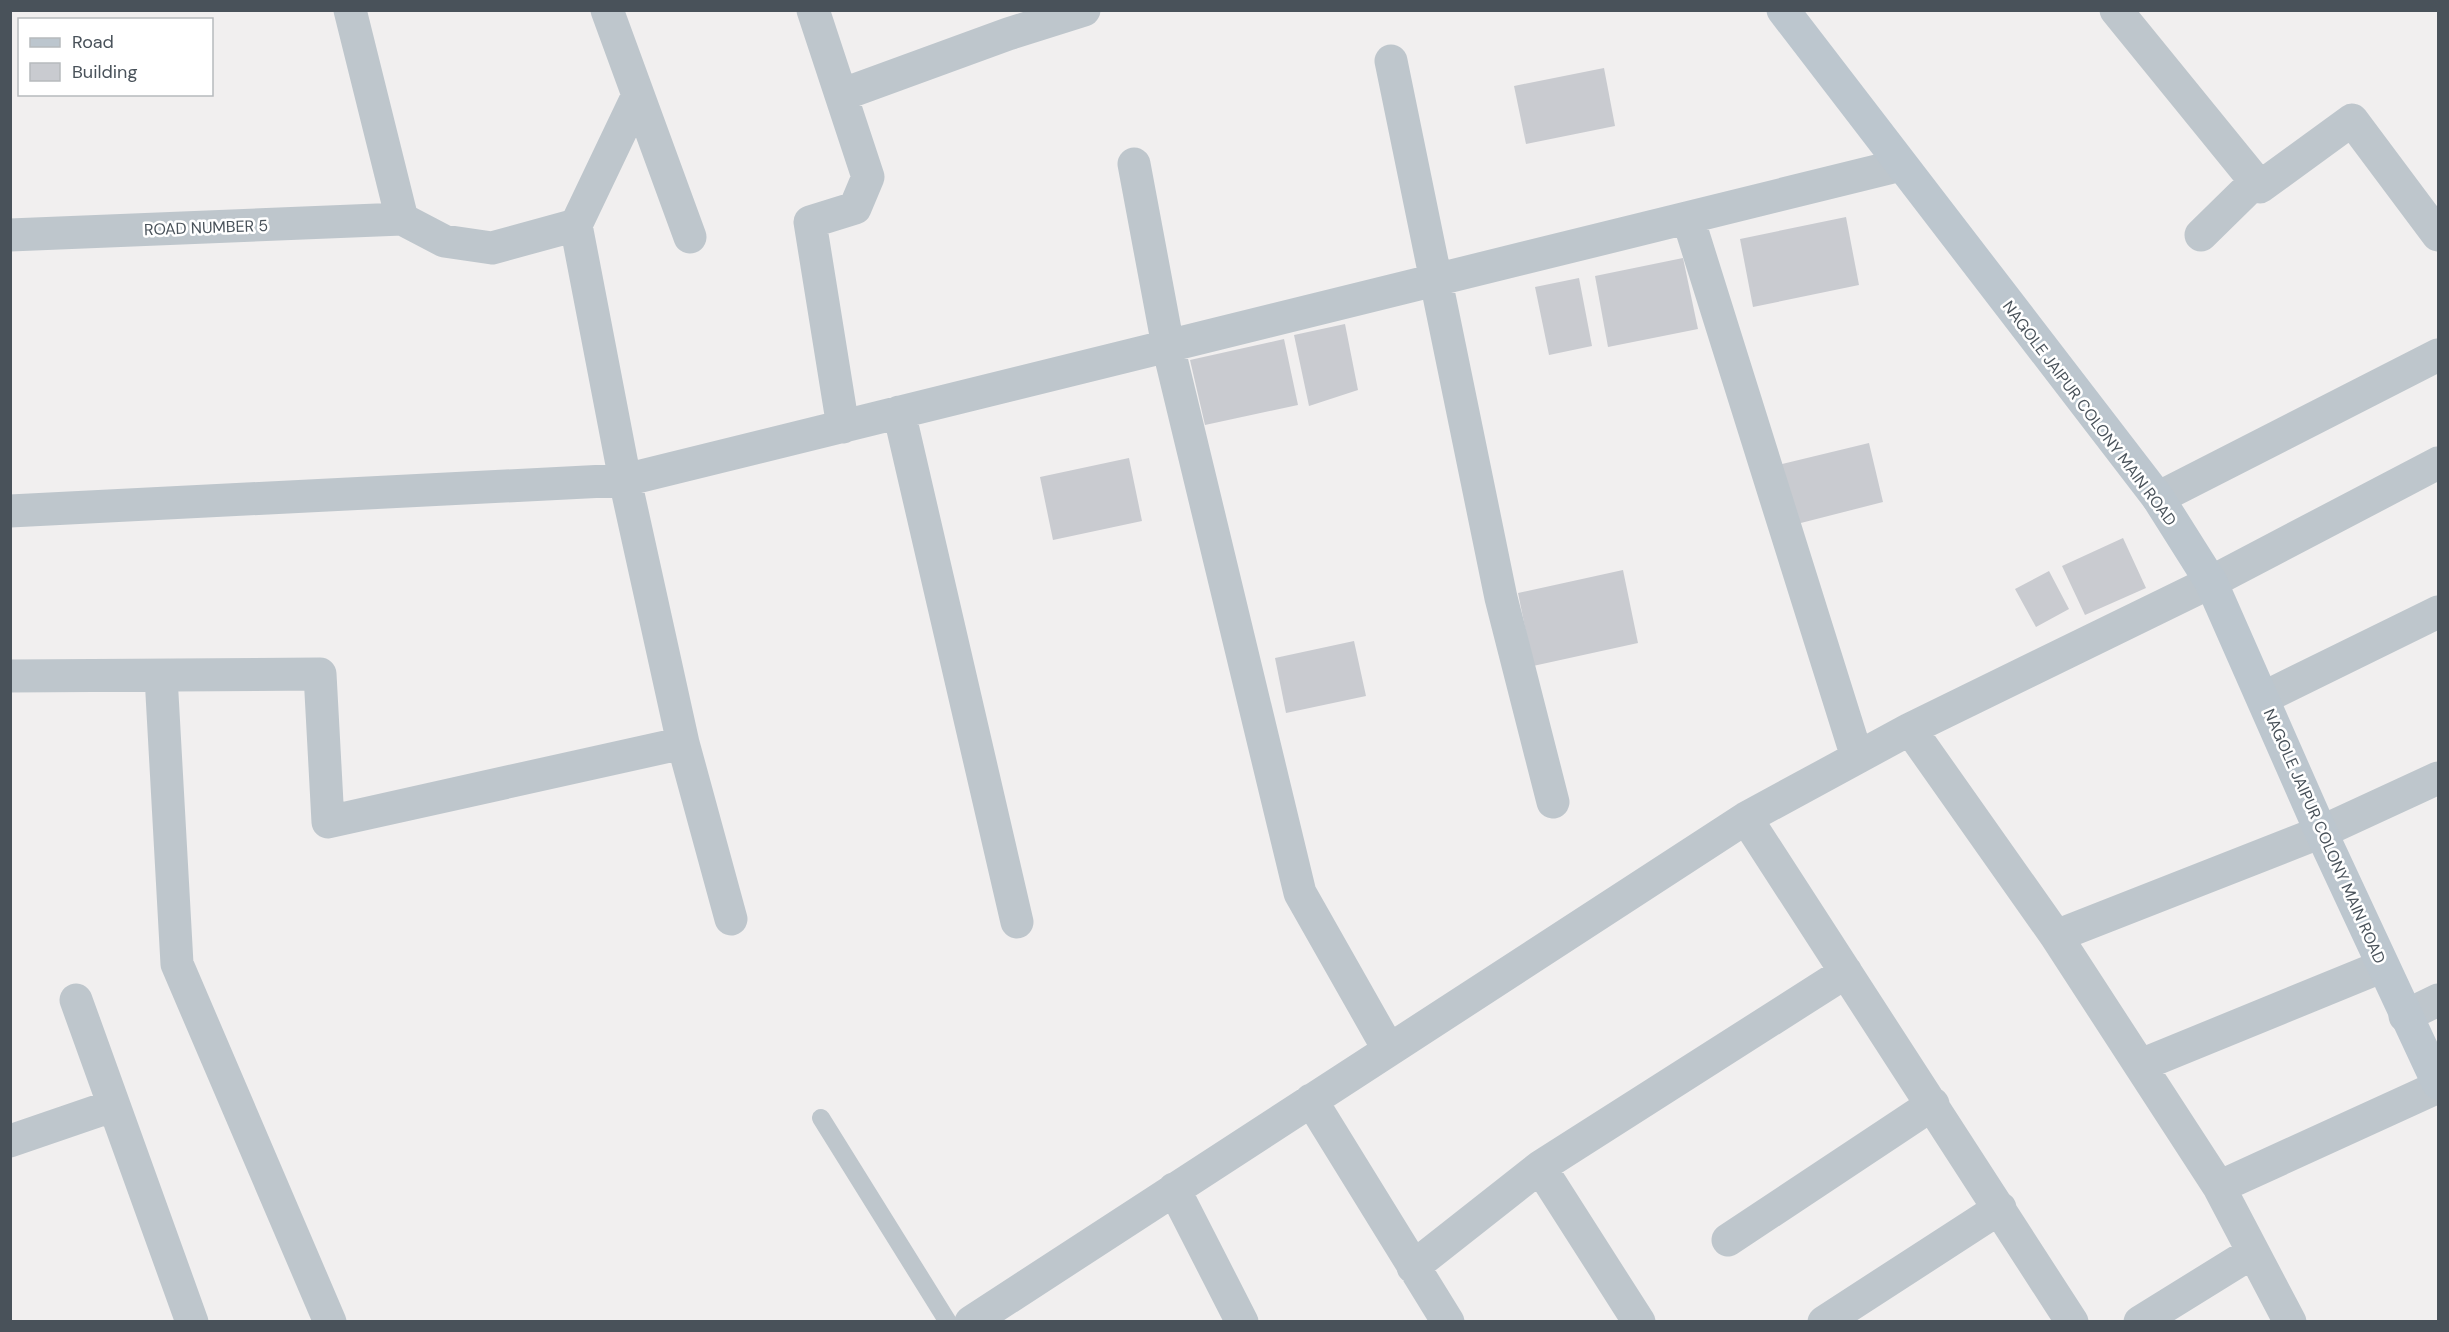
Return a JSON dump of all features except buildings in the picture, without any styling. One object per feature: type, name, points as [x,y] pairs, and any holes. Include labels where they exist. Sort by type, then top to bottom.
[{"type":"street","points":[[350,10],[402,219],[444,241],[492,248],[576,225]]},
{"type":"street","points":[[607,10],[690,237]]},
{"type":"street","points":[[813,10],[868,177],[855,208],[810,222],[843,427]]},
{"type":"street","points":[[841,95],[1004,22],[1084,10]]},
{"type":"street","name":"NAGOLE JAIPUR COLONY MAIN ROAD","points":[[1783,10],[2158,498],[2211,582],[2321,832],[2439,1085]]},
{"type":"street","points":[[2116,10],[2260,187],[2352,120],[2439,235]]},
{"type":"street","points":[[1391,61],[1501,598],[1553,802]]},
{"type":"street","points":[[638,95],[576,225],[626,480],[683,743],[730,919]]},
{"type":"street","points":[[1134,164],[1168,346],[1300,893],[1389,1050]]},
{"type":"street","points":[[10,510],[626,480],[1901,165]]},
{"type":"street","points":[[2201,234],[2255,182]]},
{"type":"street","points":[[1688,218],[1857,757]]},
{"type":"street","name":"ROAD NUMBER 5","points":[[10,235],[402,219]]},
{"type":"street","points":[[2158,498],[2439,355]]},
{"type":"street","points":[[899,412],[1017,922]]},
{"type":"street","points":[[971,1322],[1746,818],[1910,729],[2211,582],[2439,463]]},
{"type":"street","points":[[2263,698],[2439,612]]},
{"type":"street","points":[[10,676],[320,674],[328,822],[683,743]]},
{"type":"street","points":[[161,676],[177,964],[330,1322]]},
{"type":"street","points":[[1910,729],[2056,936],[2219,1186],[2290,1322]]},
{"type":"street","points":[[2056,936],[2321,832],[2439,778]]},
{"type":"street","points":[[1746,818],[2072,1322]]},
{"type":"street","points":[[2141,1065],[2383,966]]},
{"type":"street","points":[[1413,1267],[1540,1167],[1846,972]]},
{"type":"street","points":[[76,1000],[112,1106],[192,1322]]},
{"type":"street","points":[[2405,1016],[2439,1000]]},
{"type":"street","points":[[2219,1186],[2439,1085]]},
{"type":"street","points":[[1311,1100],[1448,1322]]},
{"type":"street","points":[[1728,1240],[1932,1104]]},
{"type":"street","points":[[10,1141],[112,1106]]},
{"type":"street","points":[[1540,1167],[1639,1322]]},
{"type":"street","points":[[1174,1189],[1242,1322]]},
{"type":"street","points":[[1824,1322],[2000,1208]]},
{"type":"street","points":[[2140,1322],[2253,1252]]},
{"type":"lane","points":[[821,1118],[948,1322]]}]
